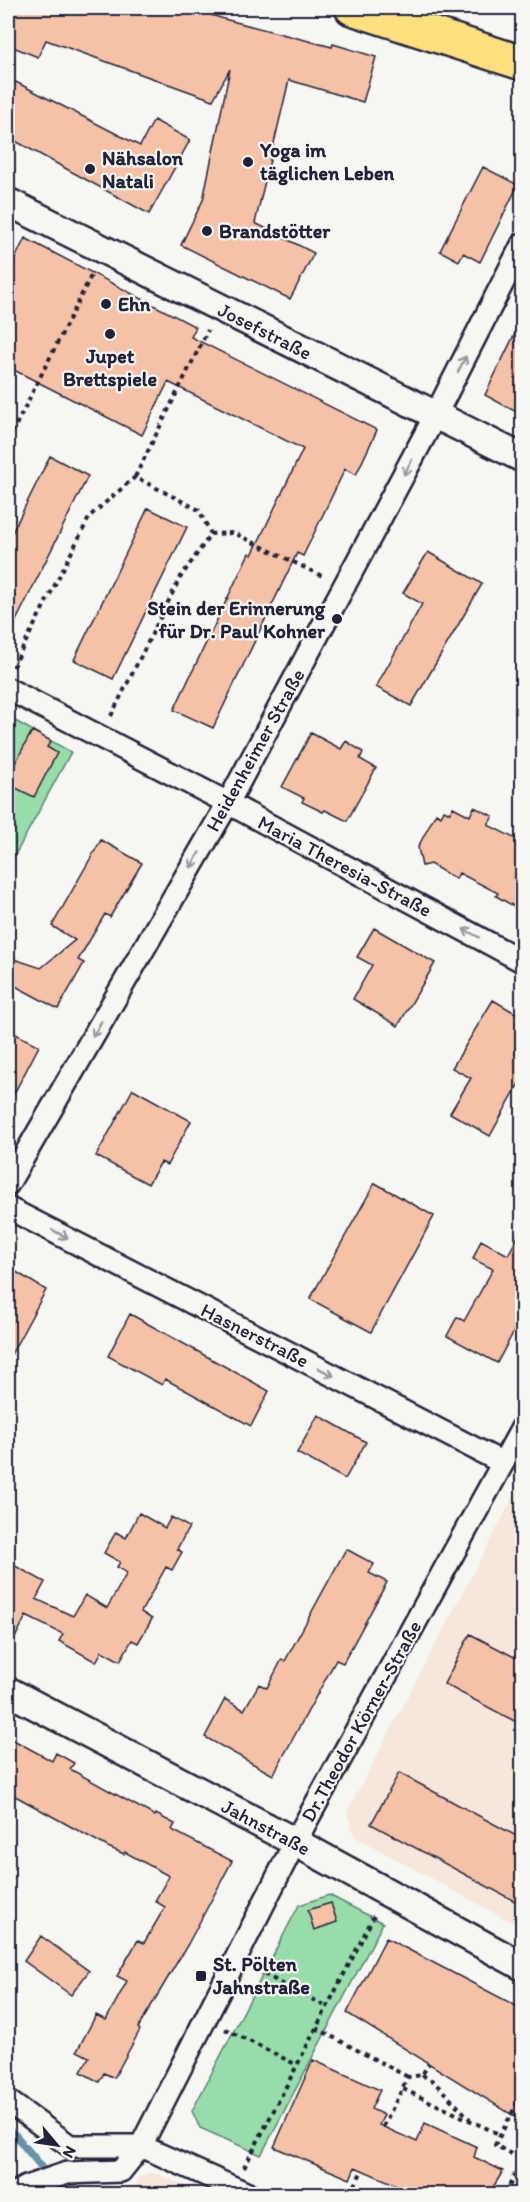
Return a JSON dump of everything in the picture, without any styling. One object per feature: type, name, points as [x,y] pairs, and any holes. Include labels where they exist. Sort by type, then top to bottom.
[{"type":"main road","points":[[352,8],[522,63]]},
{"type":"street","name":"Josefstraße","points":[[8,202],[522,458]]},
{"type":"street","name":"Heidenheimer Straße","points":[[8,1184],[228,803],[435,416],[522,245]]},
{"type":"street","name":"Maria Theresia-Straße","points":[[8,689],[228,803],[522,961]]},
{"type":"street","name":"Hasnerstraße","points":[[8,1208],[503,1463]]},
{"type":"street","name":"Dr.Theodor Körner-Straße","points":[[19,2191],[67,2173],[121,2171],[141,2146],[295,1842],[522,1428]]},
{"type":"street","name":"Jahnstraße","points":[[8,1691],[295,1842],[522,1966]]},
{"type":"street","points":[[8,2101],[70,2146],[141,2146],[241,2191]]},
{"type":"path","points":[[8,441],[104,250]]},
{"type":"path","points":[[13,668],[90,516],[135,477],[219,308]]},
{"type":"path","points":[[135,477],[199,510],[211,534]]},
{"type":"path","points":[[100,737],[180,578],[211,534],[234,532],[344,587]]},
{"type":"path","points":[[241,2191],[297,2065],[386,1892]]},
{"type":"path","points":[[236,1960],[327,2007]]},
{"type":"path","points":[[206,2019],[297,2065]]},
{"type":"path","points":[[316,2028],[408,2077],[422,2075],[433,2081],[473,2122]]},
{"type":"path","points":[[422,2075],[429,2063]]},
{"type":"path","points":[[383,2127],[408,2077]]},
{"type":"path","points":[[403,2089],[501,2135]]},
{"type":"path","points":[[505,2194],[522,2161],[495,2145],[522,2094]]},
{"type":"path","points":[[351,2194],[362,2170]]},
{"type":"shaded area","points":[[522,1481],[522,1928],[354,1836],[347,1812]]},
{"type":"shaded area","points":[[151,2172],[206,2194],[129,2194],[140,2177]]},
{"type":"green space","points":[[8,717],[71,752],[8,868]]},
{"type":"green space","points":[[329,1895],[383,1923],[261,2155],[200,2128],[192,2111],[299,1905]]},
{"type":"building","points":[[8,8],[189,8],[376,57],[363,102],[289,80],[255,223],[314,253],[290,299],[181,245],[203,200],[230,69],[213,100],[46,40],[38,57],[8,45]]},
{"type":"building","points":[[8,78],[140,146],[154,120],[190,140],[149,214],[8,137]]},
{"type":"building","points":[[483,167],[518,185],[480,262],[463,253],[459,261],[440,251]]},
{"type":"building","points":[[25,238],[196,327],[191,337],[377,430],[356,475],[345,469],[303,556],[297,553],[213,728],[174,710],[249,553],[252,555],[303,449],[168,382],[142,435],[8,367],[8,273]]},
{"type":"building","points":[[522,319],[522,415],[485,395]]},
{"type":"building","points":[[50,456],[88,476],[8,637],[8,541]]},
{"type":"building","points":[[148,508],[187,527],[113,679],[74,660]]},
{"type":"building","points":[[428,552],[482,584],[411,706],[376,687],[422,604],[403,593]]},
{"type":"building","points":[[32,731],[51,741],[47,747],[57,753],[34,797],[8,784],[8,777]]},
{"type":"building","points":[[311,733],[341,749],[346,741],[363,752],[360,759],[376,768],[347,821],[302,802],[304,798],[282,787]]},
{"type":"building","points":[[453,807],[470,816],[474,807],[493,816],[488,825],[522,842],[522,911],[496,896],[498,893],[459,873],[456,879],[430,864],[422,866],[418,847],[436,813],[441,816],[444,810],[450,813]]},
{"type":"building","points":[[101,840],[142,863],[110,917],[105,914],[78,960],[84,963],[58,1009],[8,982],[8,957],[41,968],[75,940],[52,926]]},
{"type":"building","points":[[374,928],[435,963],[398,1026],[353,999],[372,965],[357,957]]},
{"type":"building","points":[[493,1000],[522,1017],[522,1078],[490,1136],[450,1113],[471,1078],[452,1068]]},
{"type":"building","points":[[8,1030],[39,1046],[8,1105]]},
{"type":"building","points":[[133,1089],[191,1121],[167,1165],[161,1162],[148,1184],[96,1156]]},
{"type":"building","points":[[375,1183],[434,1216],[371,1332],[310,1299]]},
{"type":"building","points":[[522,1229],[522,1316],[497,1363],[447,1336],[457,1317],[464,1321],[493,1269],[473,1259],[481,1240],[508,1255]]},
{"type":"building","points":[[8,1267],[46,1290],[8,1360]]},
{"type":"building","points":[[130,1314],[269,1391],[251,1426],[165,1379],[162,1385],[108,1356]]},
{"type":"building","points":[[318,1415],[366,1442],[345,1479],[297,1453]]},
{"type":"building","points":[[139,1513],[165,1528],[171,1517],[189,1527],[177,1549],[182,1552],[172,1570],[166,1567],[141,1612],[152,1619],[138,1643],[132,1640],[120,1661],[102,1651],[96,1662],[59,1641],[63,1634],[26,1616],[8,1652],[8,1562],[45,1582],[36,1599],[73,1616],[85,1595],[107,1608],[127,1573],[117,1567],[120,1562],[104,1553],[116,1532],[126,1538]]},
{"type":"building","points":[[346,1549],[374,1564],[369,1573],[387,1582],[343,1663],[336,1660],[273,1775],[205,1737],[225,1699],[244,1710],[259,1684],[267,1688],[282,1659],[285,1661]]},
{"type":"building","points":[[470,1634],[522,1661],[522,1725],[444,1684]]},
{"type":"building","points":[[8,1737],[52,1761],[56,1753],[74,1763],[70,1769],[155,1816],[156,1814],[175,1824],[172,1830],[232,1861],[188,1944],[138,2028],[140,2030],[114,2078],[104,2073],[99,2082],[81,2072],[89,2057],[77,2051],[96,2015],[106,2020],[127,1981],[117,1976],[138,1940],[144,1943],[165,1907],[155,1901],[169,1876],[125,1852],[124,1854],[108,1847],[8,1792]]},
{"type":"building","points":[[399,1773],[522,1839],[522,1905],[371,1824]]},
{"type":"building","points":[[331,1903],[337,1922],[314,1930],[308,1910]]},
{"type":"building","points":[[41,1936],[89,1971],[71,1995],[24,1961]]},
{"type":"building","points":[[386,1938],[522,2009],[522,2121],[347,2013]]},
{"type":"building","points":[[313,2060],[380,2090],[371,2109],[384,2115],[379,2125],[417,2142],[425,2123],[477,2147],[474,2157],[503,2171],[489,2194],[405,2194],[397,2185],[355,2167],[350,2179],[274,2147]]},
{"type":"waterway","points":[[8,2130],[16,2136],[64,2194]]},
{"type":"place","name":"Yoga im täglichen Leben","points":[[248,162]]},
{"type":"place","name":"Nähsalon Natali","points":[[90,169]]},
{"type":"place","name":"Brandstötter","points":[[207,231]]},
{"type":"place","name":"Ehn","points":[[106,304]]},
{"type":"place","name":"Jupet Brettspiele","points":[[110,334]]},
{"type":"place","name":"Stein der Erinnerung für Dr. Paul Kohner","points":[[337,619]]},
{"type":"place","name":"St. Pölten Jahnstraße","points":[[201,1976]]}]
